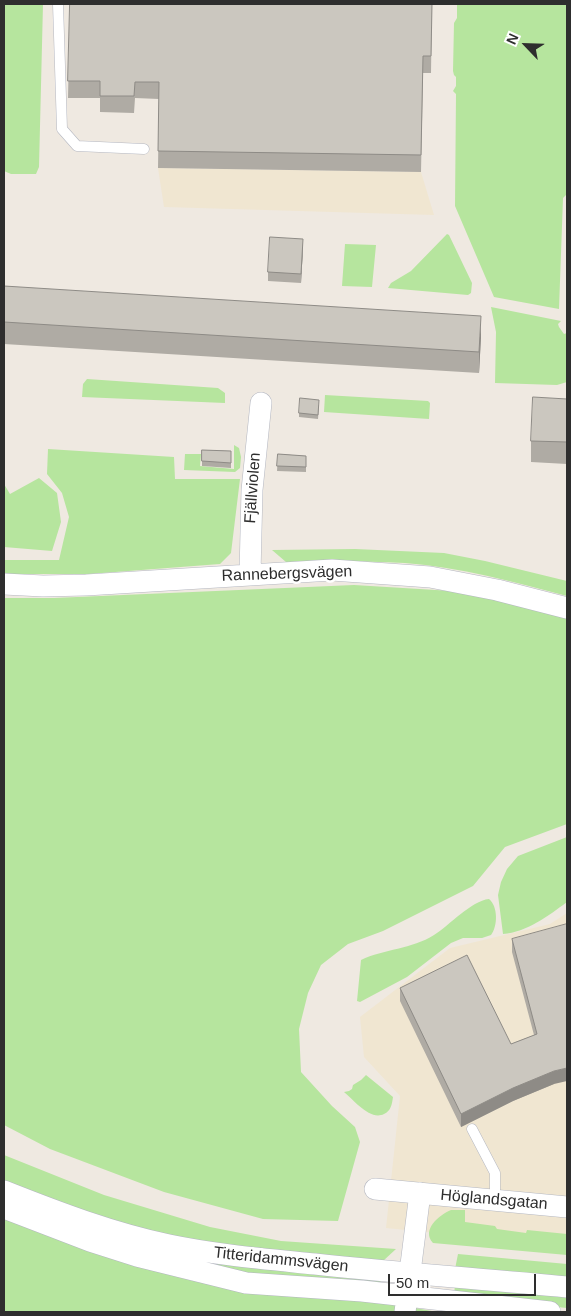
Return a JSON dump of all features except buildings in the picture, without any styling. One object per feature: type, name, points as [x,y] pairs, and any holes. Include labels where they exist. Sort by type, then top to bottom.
[{"type":"street","name":"Fjällviolen","points":[[250,574],[252,490],[261,403]]},
{"type":"street","name":"Rannebergsvägen","points":[[4,584],[43,586],[86,585],[332,570],[430,577],[497,590],[567,608]]},
{"type":"street","name":"Höglandsgatan","points":[[375,1189],[567,1207]]},
{"type":"street","name":"Titteridammsvägen","points":[[4,1191],[61,1214],[168,1245],[216,1254],[567,1287]]},
{"type":"street","name":"Höglandsgatan","points":[[406,1304],[420,1193]]},
{"type":"street","name":"Titteridammsvägen","points":[[4,1208],[90,1241],[137,1256],[246,1282],[362,1291],[406,1304],[550,1312]]},
{"type":"lane","points":[[58,4],[62,130],[77,146],[144,149]]},
{"type":"lane","points":[[472,1129],[496,1173],[495,1200]]},
{"type":"shaded area","points":[[158,168],[421,172],[434,215],[164,207]]},
{"type":"shaded area","points":[[567,913],[567,1246],[386,1228],[400,1096],[364,1057],[360,1017],[450,948],[550,924]]},
{"type":"green space","points":[[5,4],[43,4],[39,167],[36,174],[11,174],[4,171]]},
{"type":"green space","points":[[457,4],[567,5],[567,194],[563,198],[559,309],[494,297],[455,206],[456,94],[453,91],[456,86],[456,77],[453,71],[454,23],[457,18]]},
{"type":"green space","points":[[447,234],[472,283],[471,293],[468,295],[388,288],[391,283],[411,271]]},
{"type":"green space","points":[[345,244],[376,245],[372,287],[342,286]]},
{"type":"green space","points":[[491,307],[561,321],[558,324],[559,327],[564,334],[567,333],[567,382],[557,385],[495,383],[496,332]]},
{"type":"green space","points":[[87,379],[218,388],[225,393],[225,403],[82,397],[83,384]]},
{"type":"green space","points":[[325,395],[428,401],[430,403],[429,419],[324,412]]},
{"type":"green space","points":[[234,445],[239,448],[241,457],[240,468],[235,472],[184,470],[185,454],[201,454],[200,466],[234,469]]},
{"type":"green space","points":[[48,449],[174,457],[175,479],[240,479],[231,553],[220,564],[89,574],[4,574],[4,560],[59,560],[69,517],[62,493],[47,474]]},
{"type":"green space","points":[[39,478],[57,493],[61,522],[52,551],[4,547],[4,484],[10,494]]},
{"type":"green space","points":[[355,549],[444,553],[485,561],[567,581],[567,596],[487,576],[426,565],[361,562],[286,562],[272,550]]},
{"type":"green space","points":[[354,585],[501,594],[567,614],[567,824],[505,847],[473,886],[383,931],[348,944],[321,965],[308,993],[299,1029],[301,1072],[332,1106],[355,1127],[360,1142],[338,1221],[263,1219],[164,1192],[50,1149],[4,1125],[4,598],[54,598]]},
{"type":"green space","points":[[567,837],[567,902],[529,927],[503,934],[498,895],[507,869],[518,856]]},
{"type":"green space","points":[[489,899],[494,906],[496,916],[495,927],[491,935],[482,938],[463,938],[451,943],[407,977],[360,1002],[357,1001],[361,960],[425,940],[475,904]]},
{"type":"green space","points":[[366,1075],[393,1097],[390,1109],[384,1114],[373,1115],[344,1092],[352,1089],[353,1085]]},
{"type":"green space","points":[[4,1155],[104,1195],[210,1227],[281,1241],[396,1249],[383,1261],[378,1301],[437,1312],[4,1312]]},
{"type":"green space","points":[[451,1210],[465,1210],[465,1222],[495,1226],[497,1229],[526,1233],[527,1230],[567,1234],[567,1255],[433,1243],[429,1233],[430,1228],[441,1215]]},
{"type":"green space","points":[[458,1254],[567,1264],[567,1278],[455,1269]]},
{"type":"green space","points":[[455,1283],[567,1294],[567,1308],[454,1298]]}]
